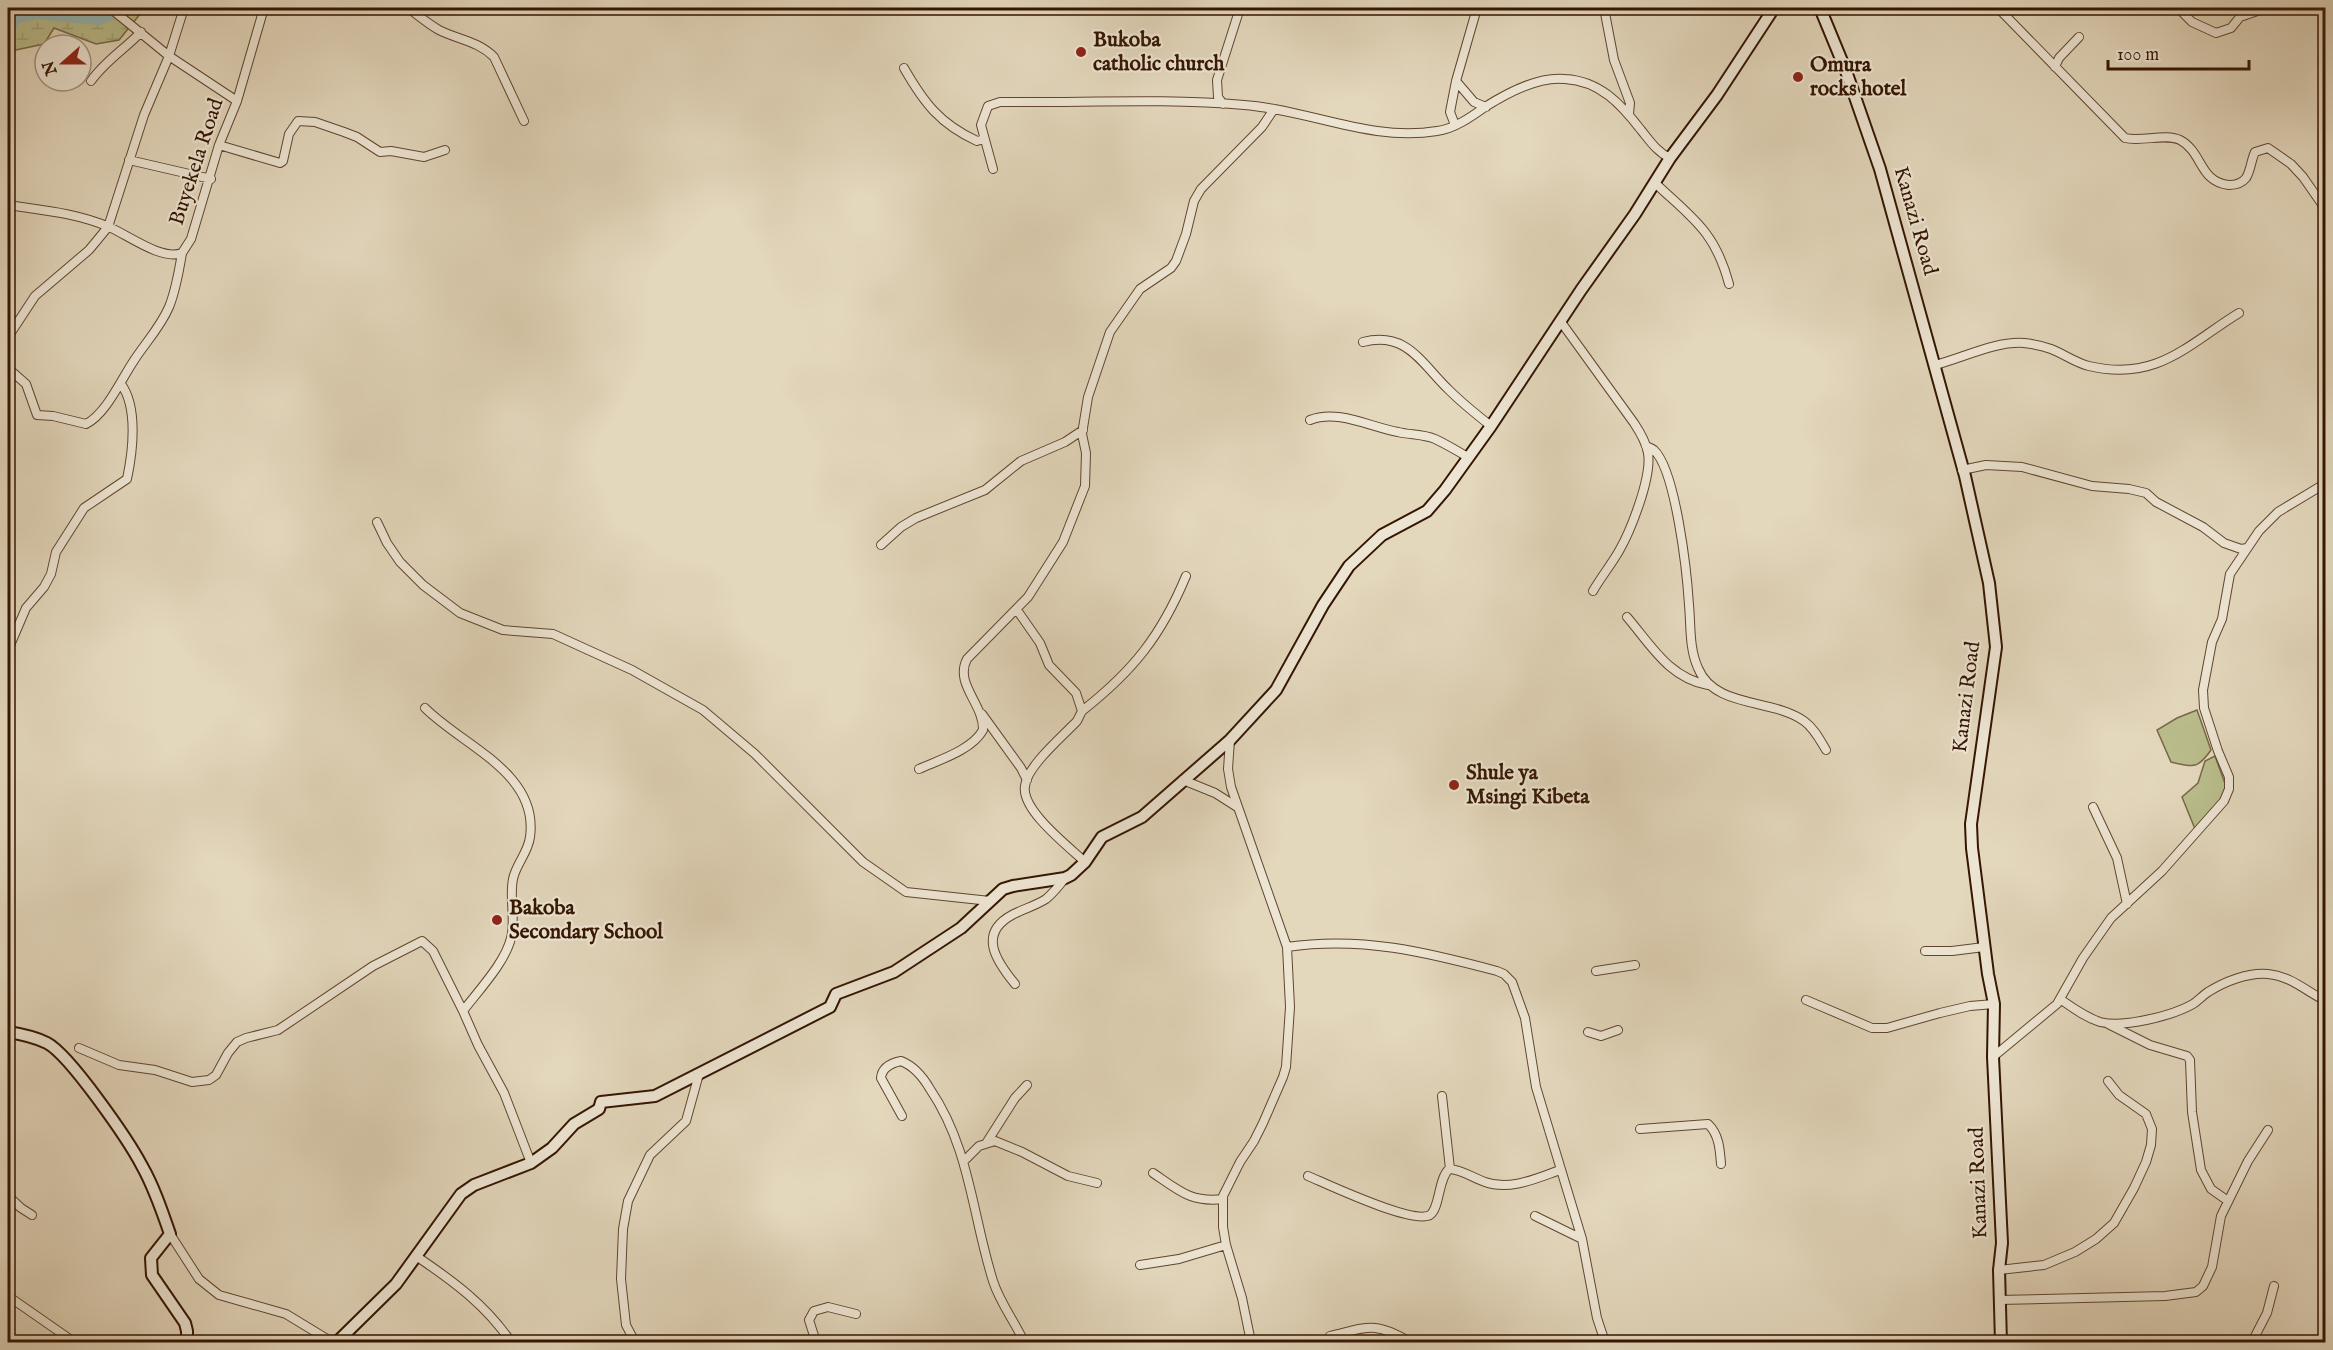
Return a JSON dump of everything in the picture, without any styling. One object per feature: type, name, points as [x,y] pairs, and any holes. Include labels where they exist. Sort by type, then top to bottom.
[{"type":"street","points":[[110,8],[169,56],[237,101]]},
{"type":"street","points":[[182,253],[175,289],[160,326],[96,417],[88,423],[53,416],[39,416],[34,411],[26,384],[11,371],[8,365],[10,334],[35,296],[88,250],[108,227],[129,160],[153,91],[169,56],[184,8]]},
{"type":"street","name":"Buyekela Road","points":[[8,205],[60,212],[108,227],[160,252],[174,256],[182,253],[191,238],[211,179],[219,145],[237,101],[264,8]]},
{"type":"street","points":[[408,8],[438,29],[477,43],[486,49],[494,57],[524,121]]},
{"type":"street","points":[[1223,104],[1218,97],[1217,80],[1240,8]]},
{"type":"street","points":[[1455,125],[1450,112],[1456,81],[1477,8]]},
{"type":"street","points":[[1604,8],[1614,60],[1630,104],[1629,114]]},
{"type":"street","points":[[1015,984],[995,954],[993,940],[996,929],[1012,915],[1046,898],[1084,862],[1102,837],[1142,817],[1230,740],[1276,690],[1323,605],[1350,566],[1382,535],[1427,510],[1491,426],[1670,158],[1717,95],[1774,8]]},
{"type":"street","name":"Kanazi Road","points":[[1820,8],[1866,127],[1935,365],[1989,583],[1996,647],[1971,824],[1984,946],[1994,1004],[1993,1057],[2002,1243],[1999,1270],[2001,1342]]},
{"type":"street","points":[[1998,8],[2125,138],[2136,140],[2164,137],[2180,140],[2195,153],[2210,178],[2230,185],[2236,185],[2246,178],[2255,152],[2268,148],[2291,164],[2303,177],[2325,210]]},
{"type":"street","points":[[2178,8],[2192,22],[2216,33],[2231,28],[2240,17],[2266,8]]},
{"type":"street","points":[[93,79],[111,58],[129,44],[138,29]]},
{"type":"street","points":[[2055,67],[2059,58],[2079,37]]},
{"type":"street","points":[[904,68],[923,100],[946,125],[977,141],[984,139]]},
{"type":"street","points":[[993,169],[981,125],[988,106],[999,102],[1172,101],[1223,104],[1274,109],[1370,132],[1438,131],[1455,125],[1534,83],[1564,78],[1589,84],[1608,93],[1629,114],[1658,151],[1670,158]]},
{"type":"street","points":[[1456,81],[1474,102],[1486,107]]},
{"type":"street","points":[[919,769],[976,739],[983,728],[977,707],[963,678],[964,664],[995,629],[1017,610],[1036,587],[1064,542],[1080,500],[1086,473],[1083,430],[1088,397],[1110,332],[1140,289],[1171,268],[1176,261],[1184,241],[1194,201],[1201,189],[1262,127],[1274,109]]},
{"type":"street","points":[[219,145],[280,163],[283,161],[289,134],[298,121],[315,122],[344,132],[380,152],[391,151],[423,157],[445,150]]},
{"type":"street","points":[[129,160],[211,179]]},
{"type":"street","points":[[1655,183],[1684,208],[1710,237],[1719,252],[1729,284]]},
{"type":"street","points":[[1935,365],[1960,359],[1989,347],[2022,343],[2049,348],[2087,366],[2118,370],[2156,365],[2185,350],[2239,313]]},
{"type":"street","points":[[1561,322],[1634,423],[1646,446],[1648,467],[1645,486],[1620,549],[1593,591]]},
{"type":"street","points":[[1363,342],[1379,338],[1394,341],[1409,348],[1447,389],[1491,426]]},
{"type":"street","points":[[8,650],[26,608],[44,588],[51,574],[56,552],[84,508],[127,479],[133,411],[127,392],[121,384]]},
{"type":"street","points":[[1310,420],[1324,416],[1335,417],[1397,432],[1434,438],[1468,457]]},
{"type":"street","points":[[881,545],[908,522],[985,490],[1021,461],[1065,442],[1083,430]]},
{"type":"street","points":[[1646,446],[1654,450],[1660,460],[1677,508],[1694,656],[1698,669],[1714,691],[1792,713],[1806,722],[1826,750]]},
{"type":"street","points":[[1962,470],[1986,465],[2022,467],[2092,486],[2128,489],[2146,494],[2156,502],[2203,527],[2224,543],[2241,549],[2247,548]]},
{"type":"street","points":[[1993,1057],[2060,999],[2095,941],[2112,918],[2185,847],[2219,807],[2229,789],[2229,777],[2218,752],[2204,708],[2203,690],[2212,642],[2222,619],[2230,574],[2259,531],[2278,512],[2325,483]]},
{"type":"street","points":[[377,522],[400,562],[423,585],[460,613],[503,630],[553,634],[632,670],[703,710],[755,754],[863,862],[906,892],[990,901]]},
{"type":"street","points":[[1084,862],[1030,808],[1025,795],[1027,780],[1047,752],[1077,721],[1082,711],[1113,686],[1152,642],[1172,610],[1186,576]]},
{"type":"street","points":[[1017,610],[1040,644],[1049,665],[1076,693],[1082,711]]},
{"type":"street","points":[[1627,617],[1666,664],[1693,683],[1708,685]]},
{"type":"street","points":[[977,707],[1021,768],[1027,780]]},
{"type":"street","points":[[425,708],[443,725],[492,760],[511,777],[519,788],[531,819],[528,849],[515,871],[513,880],[511,939],[495,968],[463,1011]]},
{"type":"street","points":[[1230,740],[1228,769],[1238,807],[1250,835],[1287,947],[1290,1007],[1286,1067],[1263,1124],[1230,1179],[1223,1199],[1226,1245],[1242,1298],[1251,1342]]},
{"type":"street","points":[[1183,780],[1215,793],[1238,807]]},
{"type":"street","points":[[2093,807],[2116,858],[2127,904]]},
{"type":"street","points":[[337,1342],[396,1284],[466,1190],[531,1163],[552,1148],[574,1124],[599,1109],[601,1101],[655,1096],[830,1007],[836,994],[894,972],[961,928],[1003,889],[1065,878]]},
{"type":"street","points":[[79,1048],[119,1065],[155,1070],[192,1082],[209,1080],[216,1075],[237,1042],[278,1030],[365,971],[402,949],[422,941],[426,942],[433,951],[507,1101],[531,1163]]},
{"type":"street","points":[[1287,947],[1317,942],[1373,944],[1401,948],[1504,974],[1515,988],[1525,1018],[1536,1088],[1582,1239],[1597,1318],[1604,1341],[1591,1342]]},
{"type":"street","points":[[1925,951],[1952,951],[1984,946]]},
{"type":"street","points":[[1596,971],[1635,965]]},
{"type":"street","points":[[2105,1023],[2136,1021],[2171,1013],[2195,1003],[2224,983],[2268,974],[2302,985],[2325,1001]]},
{"type":"street","points":[[2060,999],[2085,1016],[2150,1045],[2187,1056],[2190,1060],[2193,1123],[2201,1170],[2211,1189],[2228,1201]]},
{"type":"street","points":[[1806,1000],[1872,1028],[1887,1028],[1970,1006],[1994,1004]]},
{"type":"street","points":[[1588,1032],[1601,1036],[1618,1030]]},
{"type":"street","points":[[8,1032],[49,1044],[82,1079],[142,1165],[170,1234],[199,1279],[219,1295],[286,1314],[333,1342]]},
{"type":"street","points":[[902,1116],[881,1078],[887,1066],[901,1061],[916,1070],[939,1102],[955,1133],[994,1284],[1024,1342]]},
{"type":"street","points":[[635,1342],[626,1325],[621,1279],[623,1229],[628,1201],[650,1155],[686,1121],[699,1074]]},
{"type":"street","points":[[1999,1270],[2044,1265],[2075,1252],[2096,1239],[2114,1223],[2146,1162],[2151,1145],[2152,1129],[2146,1114],[2119,1095],[2108,1081]]},
{"type":"street","points":[[964,1161],[976,1148],[987,1142],[1015,1098],[1027,1085]]},
{"type":"street","points":[[1442,1096],[1450,1168]]},
{"type":"street","points":[[1640,1129],[1708,1124],[1713,1129],[1717,1140],[1721,1164]]},
{"type":"street","points":[[1999,1300],[2165,1296],[2196,1292],[2203,1286],[2212,1267],[2222,1216],[2228,1201],[2248,1161],[2268,1130]]},
{"type":"street","points":[[987,1142],[1002,1143],[1068,1176],[1097,1184]]},
{"type":"street","points":[[1450,1168],[1486,1182],[1504,1185],[1560,1170]]},
{"type":"street","points":[[1308,1176],[1391,1210],[1424,1216],[1433,1211],[1446,1170],[1450,1168]]},
{"type":"street","points":[[1153,1173],[1195,1198],[1206,1201],[1223,1199]]},
{"type":"street","points":[[8,1196],[32,1215]]},
{"type":"street","points":[[1535,1216],[1582,1239]]},
{"type":"street","points":[[170,1234],[152,1257],[152,1275],[184,1323],[187,1342]]},
{"type":"street","points":[[1140,1265],[1179,1259],[1226,1245]]},
{"type":"street","points":[[416,1256],[473,1297],[490,1314],[511,1342]]},
{"type":"street","points":[[2252,1342],[2267,1313],[2274,1286]]},
{"type":"street","points":[[8,1296],[74,1342]]},
{"type":"street","points":[[816,1342],[809,1320],[814,1311],[828,1307],[856,1314]]},
{"type":"street","points":[[1330,1336],[1377,1327],[1389,1330],[1410,1342]]},
{"type":"green space","points":[[8,8],[145,8],[119,40],[96,44],[93,43],[93,33],[67,33],[54,28],[51,33],[33,33],[33,46],[8,51]]},
{"type":"green space","points":[[2197,710],[2211,750],[2198,764],[2190,766],[2171,762],[2157,730]]},
{"type":"green space","points":[[2215,756],[2227,789],[2214,809],[2195,829],[2182,797],[2198,783],[2205,761]]},
{"type":"waterway","points":[[8,28],[14,16],[36,11],[99,17],[123,8]]},
{"type":"place","name":"Bukoba catholic church","points":[[1081,52]]},
{"type":"place","name":"Omura rocks hotel","points":[[1798,77]]},
{"type":"place","name":"Shule ya Msingi Kibeta","points":[[1454,785]]},
{"type":"place","name":"Bakoba Secondary School","points":[[497,920]]}]
